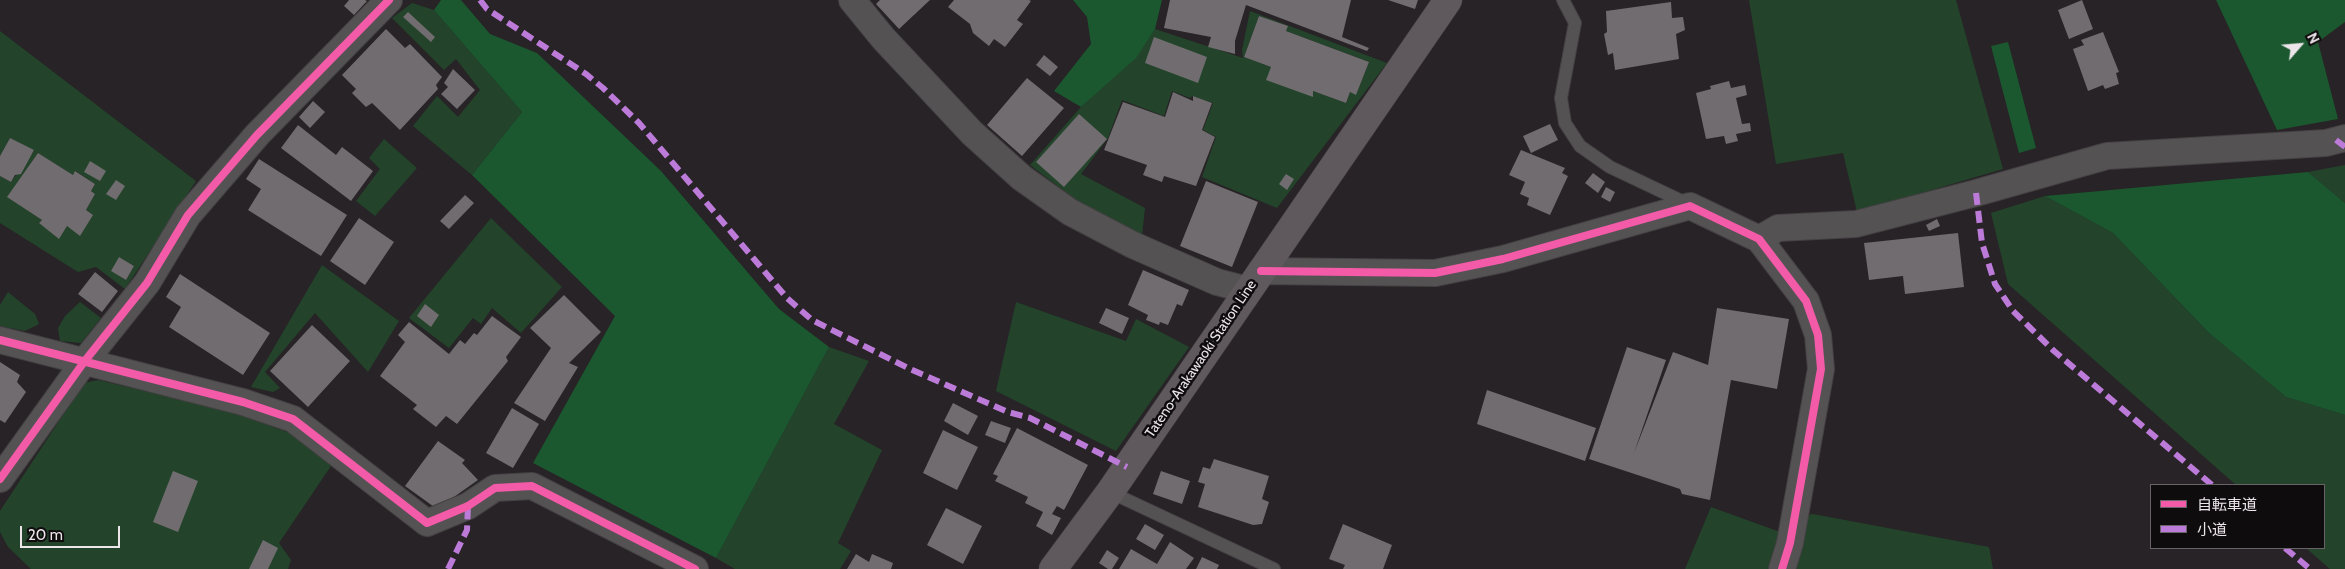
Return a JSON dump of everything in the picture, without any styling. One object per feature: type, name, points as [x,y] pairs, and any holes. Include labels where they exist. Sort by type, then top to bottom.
[{"type":"main road","name":"Tateno-Arakawaoki Station Line","points":[[1053,569],[1110,492],[1448,0]]},
{"type":"street","points":[[0,479],[84,362],[147,282],[188,215],[257,135],[389,0]]},
{"type":"street","points":[[852,0],[883,38],[972,133],[1022,178],[1070,212],[1134,245],[1217,282],[1435,273],[1503,259],[1690,206],[1759,239],[1806,301],[1818,335],[1821,368],[1790,543],[1782,569]]},
{"type":"street","points":[[1759,239],[1778,228],[1856,224],[1976,194],[2107,156],[2326,143],[2345,138]]},
{"type":"street","points":[[0,340],[243,402],[293,419],[427,523],[468,506],[495,488],[532,486],[695,569]]},
{"type":"lane","points":[[1563,0],[1575,23],[1561,98],[1565,123],[1580,146],[1610,167],[1690,206]]},
{"type":"lane","points":[[1110,492],[1274,569]]},
{"type":"green space","points":[[441,0],[461,0],[490,34],[537,53],[661,171],[779,309],[829,347],[716,558],[533,463],[615,316],[472,175],[522,112],[434,10]]},
{"type":"green space","points":[[1073,0],[1162,0],[1155,29],[1136,58],[1081,107],[1054,91],[1091,44],[1087,17]]},
{"type":"green space","points":[[1749,0],[1956,0],[2003,169],[1857,212],[1843,153],[1776,164]]},
{"type":"green space","points":[[2216,0],[2345,0],[2345,22],[2318,42],[2338,119],[2277,130]]},
{"type":"green space","points":[[412,3],[434,10],[522,112],[472,175],[413,126],[437,96],[458,117],[480,90],[456,59],[444,70],[392,18]]},
{"type":"green space","points":[[1250,11],[1387,63],[1277,208],[1202,177],[1216,137],[1203,130],[1213,103],[1192,96],[1190,98],[1172,91],[1164,116],[1122,100],[1108,138],[1081,174],[1145,208],[1142,236],[1088,209],[1030,165],[1081,107],[1135,58],[1155,29],[1243,58],[1242,50]],"holes":[[[1259,16],[1287,26],[1286,31],[1369,62],[1356,94],[1350,92],[1346,103],[1313,91],[1313,97],[1271,67],[1244,57]]]},
{"type":"green space","points":[[0,31],[196,181],[125,289],[96,267],[78,272],[0,223],[0,176],[11,182],[34,151],[10,138],[0,156]],"holes":[[[38,153],[73,175],[76,171],[95,184],[91,191],[95,194],[86,210],[92,215],[67,226],[59,238],[39,223],[42,220],[8,197]],[[119,257],[134,266],[126,280],[112,271]]]},
{"type":"green space","points":[[2008,42],[2036,148],[2019,153],[1991,46]]},
{"type":"green space","points":[[384,139],[417,168],[375,216],[356,201],[380,169],[369,158]]},
{"type":"green space","points":[[2345,165],[2345,203],[2308,172]]},
{"type":"green space","points":[[2308,172],[2345,203],[2345,415],[2286,397],[2209,333],[2113,233],[2045,196]]},
{"type":"green space","points":[[2045,196],[2113,233],[2209,333],[2286,397],[2345,415],[2345,569],[2330,569],[2307,549],[2325,549],[2325,484],[2235,484],[2008,284],[1991,213]]},
{"type":"green space","points":[[491,218],[562,287],[521,333],[492,308],[481,324],[473,318],[449,348],[409,318]]},
{"type":"green space","points":[[322,265],[399,321],[368,372],[315,313],[265,372],[280,388],[273,392],[251,387]]},
{"type":"green space","points":[[8,292],[35,314],[39,324],[25,331],[0,326],[0,305]]},
{"type":"green space","points":[[80,302],[101,318],[81,343],[60,341],[58,328],[65,316]]},
{"type":"green space","points":[[1016,302],[1126,341],[1136,319],[1189,347],[1116,451],[996,391]]},
{"type":"green space","points":[[829,347],[869,361],[834,424],[882,450],[838,543],[851,551],[840,569],[735,569],[716,558]]},
{"type":"green space","points":[[98,380],[229,411],[295,435],[333,463],[279,543],[291,560],[288,569],[31,569],[8,547],[0,532],[0,511],[84,383]]},
{"type":"green space","points":[[1711,507],[1780,532],[1769,569],[1685,569]]},
{"type":"green space","points":[[1813,514],[1989,547],[1993,569],[1790,569],[1808,515]]},
{"type":"building","points":[[349,0],[367,1],[354,15],[344,6]]},
{"type":"building","points":[[880,0],[930,0],[899,29],[876,4]]},
{"type":"building","points":[[954,0],[1031,1],[1017,20],[1023,24],[1005,47],[994,39],[989,46],[973,33],[970,24],[948,7]]},
{"type":"building","points":[[1170,0],[1351,0],[1342,37],[1369,48],[1367,51],[1246,5],[1235,41],[1235,54],[1208,47],[1211,37],[1164,28]]},
{"type":"building","points":[[1388,0],[1418,0],[1415,9]]},
{"type":"building","points":[[2082,0],[2093,29],[2069,39],[2058,10]]},
{"type":"building","points":[[1671,2],[1672,18],[1683,17],[1685,30],[1676,34],[1679,59],[1615,70],[1613,53],[1608,55],[1604,34],[1607,32],[1606,11]]},
{"type":"building","points":[[408,12],[435,37],[431,42],[403,17]]},
{"type":"building","points":[[1259,16],[1288,26],[1286,31],[1369,62],[1356,95],[1350,92],[1346,103],[1313,91],[1313,97],[1266,80],[1271,67],[1244,57]]},
{"type":"building","points":[[386,29],[405,48],[410,44],[442,77],[436,85],[438,89],[400,130],[372,103],[366,107],[352,93],[356,89],[342,75]]},
{"type":"building","points":[[2103,32],[2119,72],[2116,73],[2119,84],[2105,89],[2103,85],[2088,91],[2073,49],[2084,45],[2081,40]]},
{"type":"building","points":[[1154,37],[1207,57],[1198,83],[1145,63]]},
{"type":"building","points":[[1044,55],[1058,67],[1050,76],[1036,65]]},
{"type":"building","points":[[453,69],[475,90],[457,109],[441,94],[448,87],[444,83]]},
{"type":"building","points":[[1027,78],[1064,108],[1022,156],[987,125]]},
{"type":"building","points":[[1729,81],[1731,88],[1745,85],[1747,95],[1736,98],[1742,124],[1750,123],[1751,131],[1736,134],[1738,141],[1726,144],[1724,136],[1706,139],[1696,93],[1711,89],[1710,86]]},
{"type":"building","points":[[1173,92],[1193,101],[1193,96],[1212,103],[1202,130],[1215,137],[1196,186],[1164,176],[1162,182],[1143,175],[1147,165],[1104,150],[1123,102],[1165,117]]},
{"type":"building","points":[[313,101],[325,112],[310,128],[299,117]]},
{"type":"building","points":[[1079,114],[1107,139],[1064,187],[1036,162]]},
{"type":"building","points":[[1550,124],[1558,140],[1531,153],[1523,136]]},
{"type":"building","points":[[298,125],[336,155],[342,147],[373,171],[351,201],[281,148]]},
{"type":"building","points":[[10,138],[34,150],[21,174],[15,175],[11,182],[0,176],[0,156]]},
{"type":"building","points":[[1521,150],[1565,168],[1562,173],[1568,176],[1550,215],[1527,205],[1529,198],[1520,194],[1525,182],[1509,175]]},
{"type":"building","points":[[38,153],[73,175],[75,171],[95,184],[91,191],[95,194],[86,210],[93,215],[80,236],[67,226],[59,239],[39,223],[42,220],[7,197]]},
{"type":"building","points":[[259,159],[347,215],[321,256],[248,210],[261,189],[246,179]]},
{"type":"building","points":[[90,161],[106,171],[100,181],[84,172]]},
{"type":"building","points":[[1593,173],[1605,182],[1598,193],[1585,183]]},
{"type":"building","points":[[1286,174],[1294,179],[1287,190],[1279,184]]},
{"type":"building","points":[[116,180],[125,186],[116,200],[106,194]]},
{"type":"building","points":[[1206,181],[1258,202],[1232,267],[1180,246]]},
{"type":"building","points":[[1606,187],[1615,192],[1610,202],[1601,197]]},
{"type":"building","points":[[465,195],[474,203],[449,229],[440,221]]},
{"type":"building","points":[[359,218],[394,242],[365,285],[330,261]]},
{"type":"building","points":[[1937,219],[1940,226],[1929,231],[1926,225]]},
{"type":"building","points":[[1958,233],[1964,287],[1905,294],[1903,276],[1869,280],[1864,243]]},
{"type":"building","points":[[119,257],[134,266],[126,280],[111,271]]},
{"type":"building","points":[[1143,270],[1189,290],[1182,306],[1177,304],[1168,325],[1160,322],[1159,325],[1146,320],[1148,315],[1128,305]]},
{"type":"building","points":[[95,272],[118,291],[102,312],[78,294]]},
{"type":"building","points":[[180,274],[270,333],[243,375],[169,327],[181,307],[166,297]]},
{"type":"building","points":[[564,295],[601,332],[569,363],[578,367],[545,421],[514,403],[551,348],[530,328]]},
{"type":"building","points":[[425,304],[439,315],[431,327],[417,316]]},
{"type":"building","points":[[1106,308],[1129,318],[1122,334],[1099,323]]},
{"type":"building","points":[[1717,308],[1789,319],[1777,389],[1731,380],[1710,500],[1682,494],[1680,489],[1589,459],[1627,347],[1666,360],[1634,453],[1673,352],[1708,365]]},
{"type":"building","points":[[492,316],[521,337],[506,357],[508,361],[457,424],[446,416],[436,427],[413,409],[417,405],[380,376],[405,342],[398,335],[409,322],[449,354],[460,340],[465,344],[474,333],[477,335]]},
{"type":"building","points":[[312,325],[350,361],[308,407],[270,371]]},
{"type":"building","points":[[0,362],[20,375],[17,382],[26,392],[5,423],[0,420]]},
{"type":"building","points":[[1487,390],[1596,428],[1585,461],[1477,424]]},
{"type":"building","points":[[953,403],[978,416],[968,435],[944,421]]},
{"type":"building","points":[[512,408],[539,424],[513,468],[486,453]]},
{"type":"building","points":[[991,421],[1011,428],[1005,443],[985,435]]},
{"type":"building","points":[[1017,428],[1088,465],[1064,510],[1057,506],[1052,514],[1061,518],[1052,535],[1036,526],[1043,512],[1025,503],[1028,497],[995,481],[998,476],[993,474]]},
{"type":"building","points":[[943,430],[978,447],[957,490],[923,473]]},
{"type":"building","points":[[438,441],[465,460],[462,463],[478,480],[437,509],[405,486]]},
{"type":"building","points":[[1214,459],[1269,476],[1262,499],[1269,502],[1262,524],[1253,525],[1198,507],[1205,484],[1198,482],[1203,467],[1210,469]]},
{"type":"building","points":[[173,471],[198,481],[178,532],[153,522]]},
{"type":"building","points":[[1161,471],[1190,481],[1182,504],[1153,494]]},
{"type":"building","points":[[946,508],[982,526],[963,564],[927,545]]},
{"type":"building","points":[[1145,524],[1164,535],[1155,550],[1136,539]]},
{"type":"building","points":[[1343,524],[1392,545],[1383,569],[1343,569],[1345,565],[1329,559]]},
{"type":"building","points":[[263,540],[278,548],[268,569],[249,569]]},
{"type":"building","points":[[1170,542],[1194,558],[1186,569],[1119,569],[1131,549],[1157,564]]},
{"type":"building","points":[[1107,550],[1119,558],[1112,569],[1108,569],[1099,563]]},
{"type":"building","points":[[856,554],[869,562],[872,554],[893,563],[891,569],[847,569]]},
{"type":"building","points":[[1202,557],[1219,565],[1217,569],[1196,569]]},
{"type":"marked path","points":[[480,0],[487,9],[586,74],[603,88],[639,123],[787,298],[812,320],[910,369],[1008,412],[1030,418],[1127,467]]},
{"type":"marked path","points":[[2336,140],[2345,147]]},
{"type":"marked path","points":[[1976,193],[1982,243],[1995,284],[2013,311],[2054,351],[2211,484]]},
{"type":"marked path","points":[[448,569],[467,530],[468,506]]},
{"type":"marked path","points":[[2286,549],[2310,569]]},
{"type":"cycle path","points":[[0,479],[84,362],[147,283],[188,215],[257,135],[389,0]]},
{"type":"cycle path","points":[[1261,271],[1435,273],[1503,259],[1690,206],[1759,239],[1806,301],[1818,335],[1821,369],[1790,543],[1782,569]]},
{"type":"cycle path","points":[[0,340],[243,402],[293,419],[427,523],[468,506],[495,488],[532,486],[695,569]]}]
